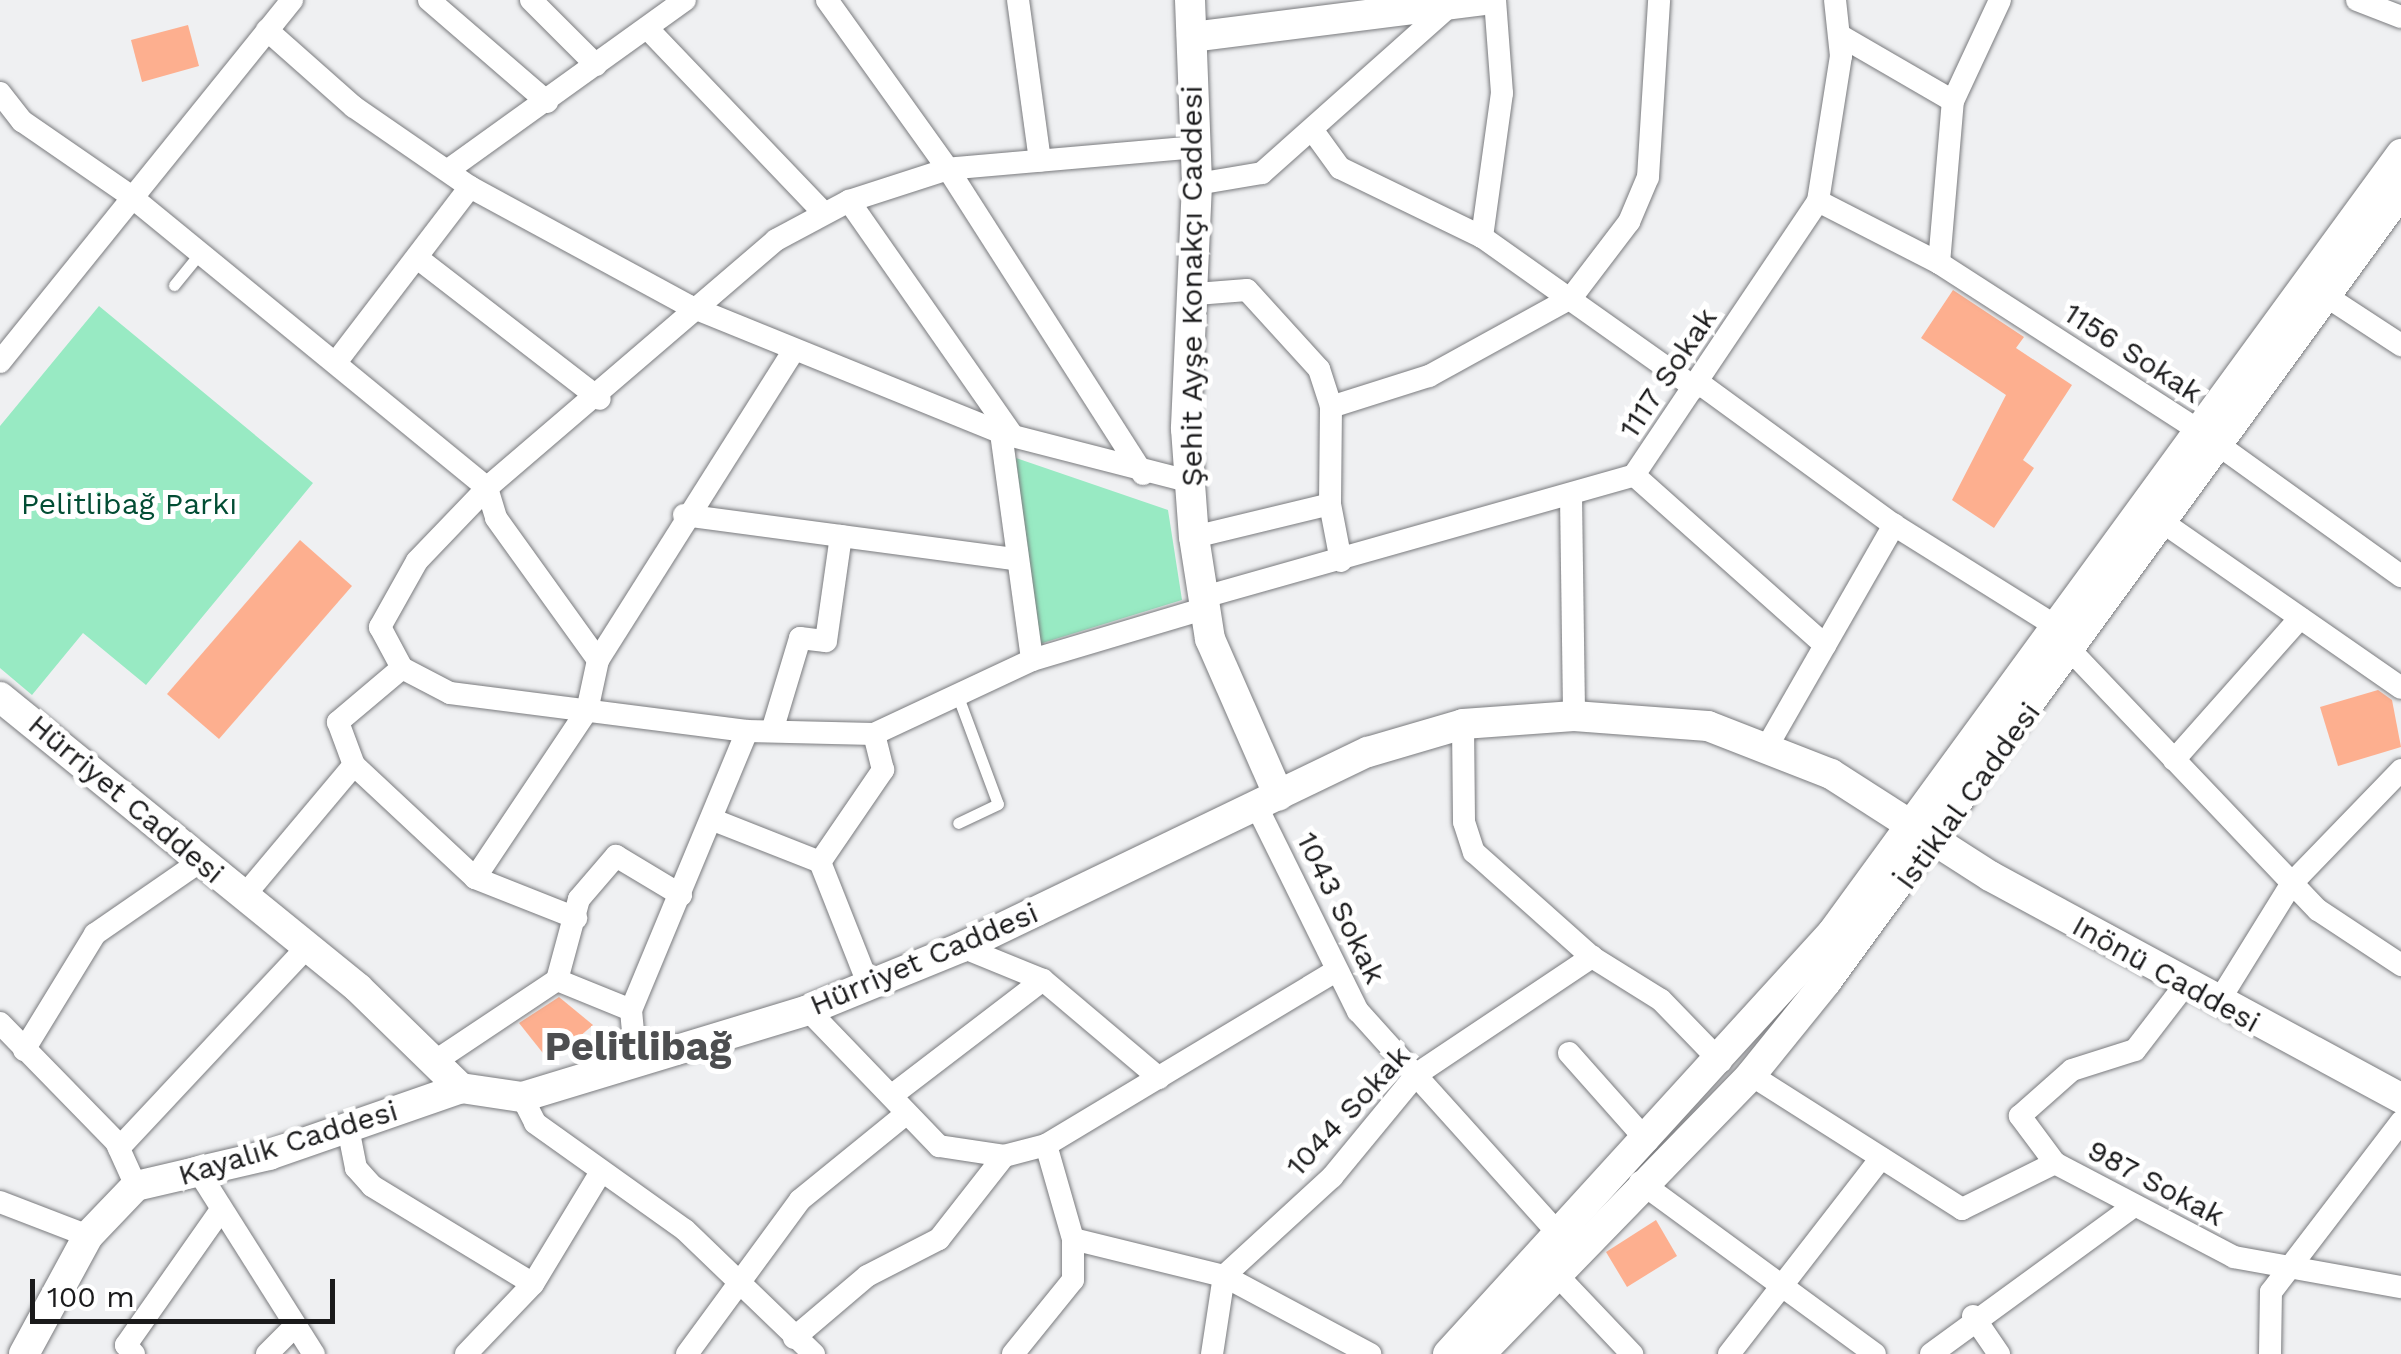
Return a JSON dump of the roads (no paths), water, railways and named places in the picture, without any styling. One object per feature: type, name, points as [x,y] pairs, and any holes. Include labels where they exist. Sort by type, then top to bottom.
[{"type":"street","points":[[0,362],[128,194],[292,0]]},
{"type":"street","points":[[430,0],[547,102]]},
{"type":"street","points":[[530,0],[596,65]]},
{"type":"street","points":[[451,168],[684,0]]},
{"type":"street","points":[[827,0],[948,169],[1143,474]]},
{"type":"street","points":[[1018,0],[1040,160]]},
{"type":"street","name":"Şehit Ayşe Konakçı Caddesi","points":[[1190,0],[1198,184],[1188,480],[1210,639],[1268,801]]},
{"type":"street","points":[[1192,37],[1445,10],[1482,0]]},
{"type":"street","points":[[1482,238],[1502,93],[1495,0]]},
{"type":"street","points":[[1331,406],[1430,376],[1571,298],[1629,222],[1648,176],[1659,0]]},
{"type":"street","name":"1117 Sokak","points":[[874,734],[1032,660],[1205,602],[1634,475],[1818,201],[1832,160],[1841,36],[1834,0]]},
{"type":"street","points":[[1939,263],[1953,101],[2000,0]]},
{"type":"street","points":[[2357,0],[2401,17]]},
{"type":"street","points":[[1198,184],[1262,174],[1316,135],[1445,10]]},
{"type":"street","points":[[648,29],[824,213]]},
{"type":"street","points":[[267,30],[354,107],[451,168],[470,188],[689,306],[790,354],[1006,433],[1143,474],[1188,480]]},
{"type":"street","points":[[1841,36],[1953,101]]},
{"type":"street","points":[[0,93],[22,121],[128,194],[337,361],[487,488],[496,518],[598,660]]},
{"type":"street","points":[[1316,135],[1340,168],[1482,238],[1894,525],[2057,627]]},
{"type":"street","points":[[820,862],[883,770],[874,734],[747,731],[450,693],[402,668],[380,627],[417,561],[487,488],[600,399],[689,306],[824,213],[948,169],[1197,147]]},
{"type":"street","points":[[2207,438],[2401,154]]},
{"type":"street","points":[[337,361],[420,260],[470,188]]},
{"type":"street","name":"İstiklal Caddesi","points":[[1448,1354],[1640,1182],[1751,1076],[1924,834],[2057,627],[2326,296],[2401,192]]},
{"type":"street","points":[[850,201],[1006,433],[1012,559],[1032,660]]},
{"type":"street","name":"1156 Sokak","points":[[1818,201],[1939,263],[2207,438],[2401,576]]},
{"type":"street","points":[[420,260],[600,399]]},
{"type":"street","points":[[1196,294],[1237,289],[1259,299],[1319,369],[1331,406],[1330,504],[1341,561]]},
{"type":"street","points":[[2326,296],[2401,345]]},
{"type":"street","points":[[476,878],[587,711],[598,660],[684,516],[790,354]]},
{"type":"street","name":"İstiklal Caddesi","points":[[1480,1354],[1558,1276],[1568,1244],[1647,1141],[1924,834],[2074,653],[2161,521],[2207,438]]},
{"type":"street","points":[[1634,475],[1825,646]]},
{"type":"street","points":[[1571,496],[1574,716]]},
{"type":"street","points":[[1194,537],[1330,504]]},
{"type":"street","points":[[684,516],[1012,559]]},
{"type":"street","points":[[2161,521],[2401,688]]},
{"type":"street","points":[[1768,745],[1894,525]]},
{"type":"street","points":[[772,732],[800,638],[826,640],[840,536]]},
{"type":"street","points":[[2174,760],[2300,618]]},
{"type":"street","points":[[2074,653],[2292,883],[2401,965]]},
{"type":"street","points":[[402,668],[338,722],[354,765],[476,878],[576,918]]},
{"type":"street","name":"Hürriyet Caddesi","points":[[4,709],[307,947],[460,1088],[522,1097],[808,1010],[869,986],[962,947],[1368,752],[1464,724],[1574,716],[1708,726],[1768,745],[1924,834]]},
{"type":"street","points":[[1464,724],[1464,822],[1474,852],[1592,957],[1661,1000],[1721,1062]]},
{"type":"street","points":[[636,1064],[631,1010],[747,731]]},
{"type":"street","points":[[244,896],[354,765]]},
{"type":"street","points":[[2217,1004],[2292,883],[2401,770]]},
{"type":"street","name":"1043 Sokak","points":[[1268,801],[1334,972],[1417,1074],[1568,1244]]},
{"type":"street","points":[[712,820],[820,862],[869,986]]},
{"type":"street","name":"Inönü Caddesi","points":[[1924,834],[2217,1004],[2401,1098]]},
{"type":"street","points":[[434,1062],[557,980],[587,887],[616,856],[681,895]]},
{"type":"street","points":[[24,1050],[95,934],[198,863]]},
{"type":"street","points":[[119,1148],[307,947]]},
{"type":"street","points":[[962,947],[1043,980],[1159,1078]]},
{"type":"street","name":"1044 Sokak","points":[[1224,1276],[1332,1177],[1417,1074],[1592,957]]},
{"type":"street","points":[[808,1010],[895,1092],[902,1117],[939,1146],[1004,1156],[1046,1145],[1334,972]]},
{"type":"street","points":[[557,980],[631,1010]]},
{"type":"street","points":[[895,1092],[1043,980]]},
{"type":"street","points":[[2055,1162],[2020,1116],[2072,1070],[2136,1050],[2185,985]]},
{"type":"street","points":[[0,1023],[119,1148],[136,1186]]},
{"type":"street","points":[[1569,1053],[1647,1141]]},
{"type":"street","name":"987 Sokak","points":[[1751,1076],[1962,1209],[1989,1204],[2055,1162],[2131,1208],[2284,1270],[2401,1287]]},
{"type":"street","name":"Kayalık Caddesi","points":[[24,1354],[88,1236],[136,1186],[200,1174],[460,1088]]},
{"type":"street","points":[[522,1097],[535,1122],[599,1175],[685,1230],[731,1283],[814,1354]]},
{"type":"street","points":[[687,1354],[731,1283],[800,1200],[902,1117]]},
{"type":"street","points":[[2270,1354],[2270,1292],[2401,1122]]},
{"type":"street","points":[[348,1128],[356,1168],[372,1186],[533,1284]]},
{"type":"street","points":[[1013,1354],[1073,1280],[1073,1239],[1046,1145]]},
{"type":"street","points":[[794,1338],[867,1276],[939,1239],[1004,1156]]},
{"type":"street","points":[[1729,1354],[1881,1158]]},
{"type":"street","points":[[200,1174],[218,1214],[292,1330],[314,1354]]},
{"type":"street","points":[[466,1354],[533,1284],[599,1175]]},
{"type":"street","points":[[1640,1182],[1875,1354]]},
{"type":"street","points":[[0,1202],[88,1236]]},
{"type":"street","points":[[1931,1354],[1973,1316],[2131,1208]]},
{"type":"street","points":[[134,1354],[126,1344],[218,1214]]},
{"type":"street","points":[[1073,1239],[1224,1276],[1370,1354]]},
{"type":"street","points":[[1212,1354],[1224,1276]]},
{"type":"street","points":[[1558,1276],[1632,1354]]},
{"type":"street","points":[[1973,1316],[1999,1354]]},
{"type":"street","points":[[267,1354],[292,1330]]},
{"type":"lane","points":[[174,285],[201,252]]},
{"type":"lane","points":[[956,694],[998,804],[958,823]]},
{"type":"district","name":"Pelitlibağ","points":[[638,1047]]},
{"type":"park label","name":"Pelitlibağ Parkı","points":[[129,504]]}]
